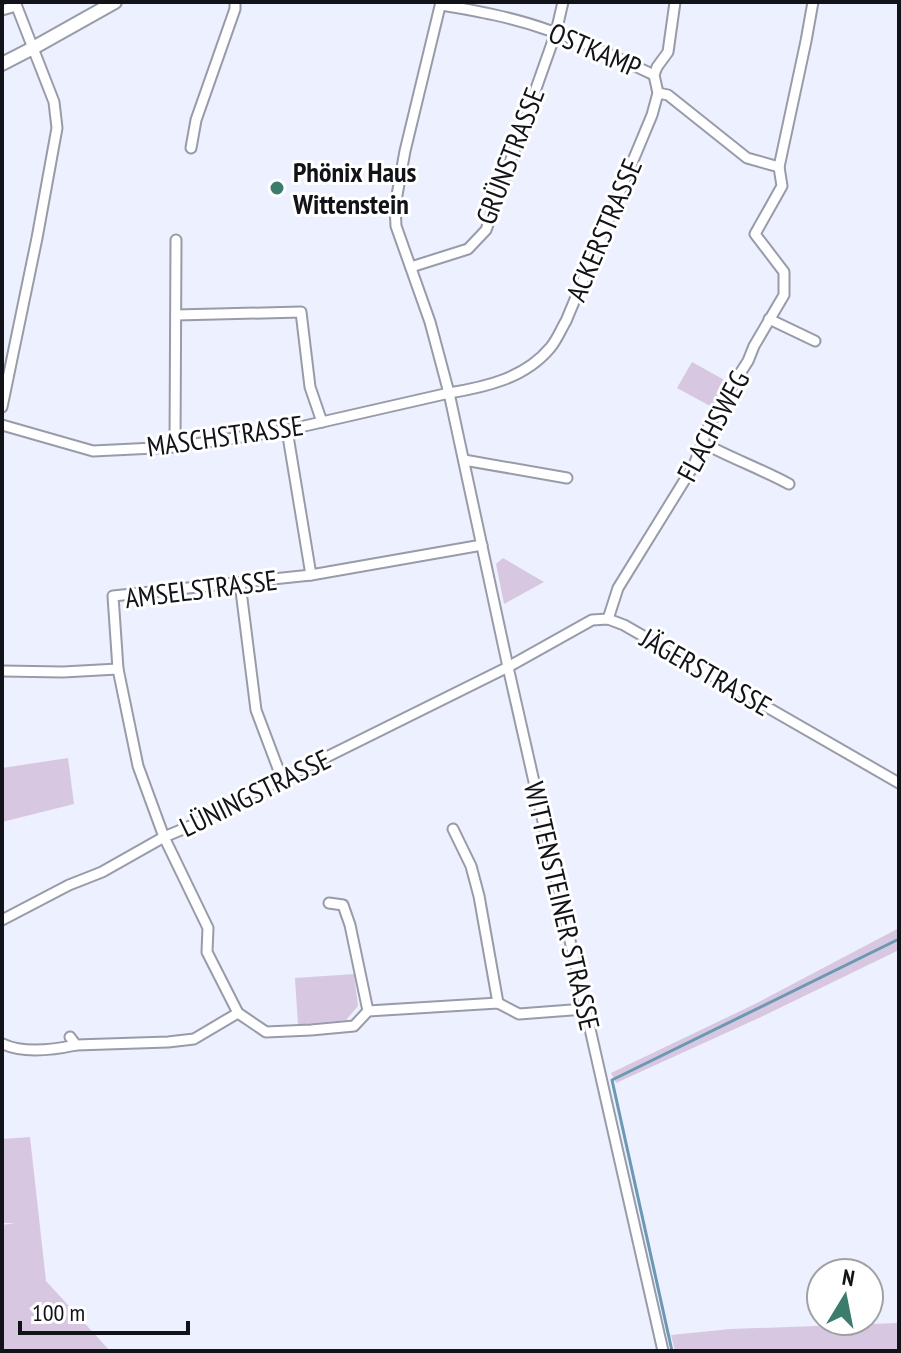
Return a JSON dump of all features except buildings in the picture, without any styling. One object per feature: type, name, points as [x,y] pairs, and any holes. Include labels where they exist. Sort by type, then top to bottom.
[{"type":"street","points":[[2,64],[115,2]]},
{"type":"street","points":[[191,148],[196,120],[235,2]]},
{"type":"street","name":"GRÜNSTRASSE","points":[[411,267],[468,249],[486,230],[556,32],[563,2]]},
{"type":"street","points":[[658,93],[654,75],[668,52],[675,2]]},
{"type":"street","points":[[779,167],[813,2]]},
{"type":"street","name":"OSTKAMP","points":[[442,3],[556,32],[654,75]]},
{"type":"street","name":"WITTENSTEINER STRASSE","points":[[442,3],[405,151],[395,206],[396,226],[430,322],[449,393],[663,1351]]},
{"type":"street","points":[[2,10],[16,4],[54,102],[57,128],[2,407]]},
{"type":"street","name":"OSTKAMP","points":[[658,93],[668,95],[747,158],[779,167]]},
{"type":"street","name":"ACKERSTRASSE","points":[[449,393],[511,378],[551,347],[566,321],[652,115],[658,93]]},
{"type":"street","name":"FLACHSWEG","points":[[608,619],[618,588],[694,465],[721,403],[784,295],[784,272],[755,234],[782,186],[779,167]]},
{"type":"street","points":[[175,447],[176,240]]},
{"type":"street","points":[[176,315],[301,312],[310,387],[322,422]]},
{"type":"street","points":[[769,319],[815,341]]},
{"type":"street","name":"MASCHSTRASSE","points":[[2,425],[93,451],[175,447],[287,430],[449,393]]},
{"type":"street","points":[[287,430],[311,575]]},
{"type":"street","points":[[703,443],[789,484]]},
{"type":"street","points":[[464,460],[567,478]]},
{"type":"street","name":"AMSELSTRASSE","points":[[238,1013],[207,952],[208,928],[164,837],[138,766],[118,669],[113,596],[311,575],[482,545]]},
{"type":"street","points":[[240,583],[256,710],[282,779]]},
{"type":"street","name":"JÄGERSTRASSE","points":[[508,667],[592,620],[608,619],[706,671],[899,783]]},
{"type":"street","name":"LÜNINGSTRASSE","points":[[2,920],[508,667]]},
{"type":"street","points":[[2,671],[118,669]]},
{"type":"street","points":[[453,829],[471,866],[479,896],[498,1003]]},
{"type":"street","points":[[329,903],[343,905],[368,1011]]},
{"type":"street","points":[[3,1044],[15,1049],[56,1049],[73,1041],[168,1042],[194,1039],[238,1013],[266,1032],[354,1026],[368,1011],[498,1003],[519,1014],[585,1009]]},
{"type":"shaded area","points":[[692,362],[728,382],[712,407],[677,388]]},
{"type":"shaded area","points":[[503,558],[544,582],[504,604],[496,564]]},
{"type":"shaded area","points":[[68,758],[74,804],[2,822],[2,768]]},
{"type":"shaded area","points":[[899,928],[899,950],[616,1083],[611,1073],[757,1003]]},
{"type":"shaded area","points":[[354,974],[358,1006],[346,1020],[298,1025],[295,978]]},
{"type":"shaded area","points":[[30,1137],[46,1281],[110,1351],[2,1351],[2,1225],[15,1223],[2,1223],[2,1139]]},
{"type":"shaded area","points":[[899,1323],[899,1351],[675,1351],[671,1335],[805,1326],[805,1337],[885,1337],[885,1324]]},
{"type":"waterway","points":[[672,1351],[612,1080],[899,939]]},
{"type":"place","name":"Phönix Haus Wittenstein","points":[[277,188]]}]
